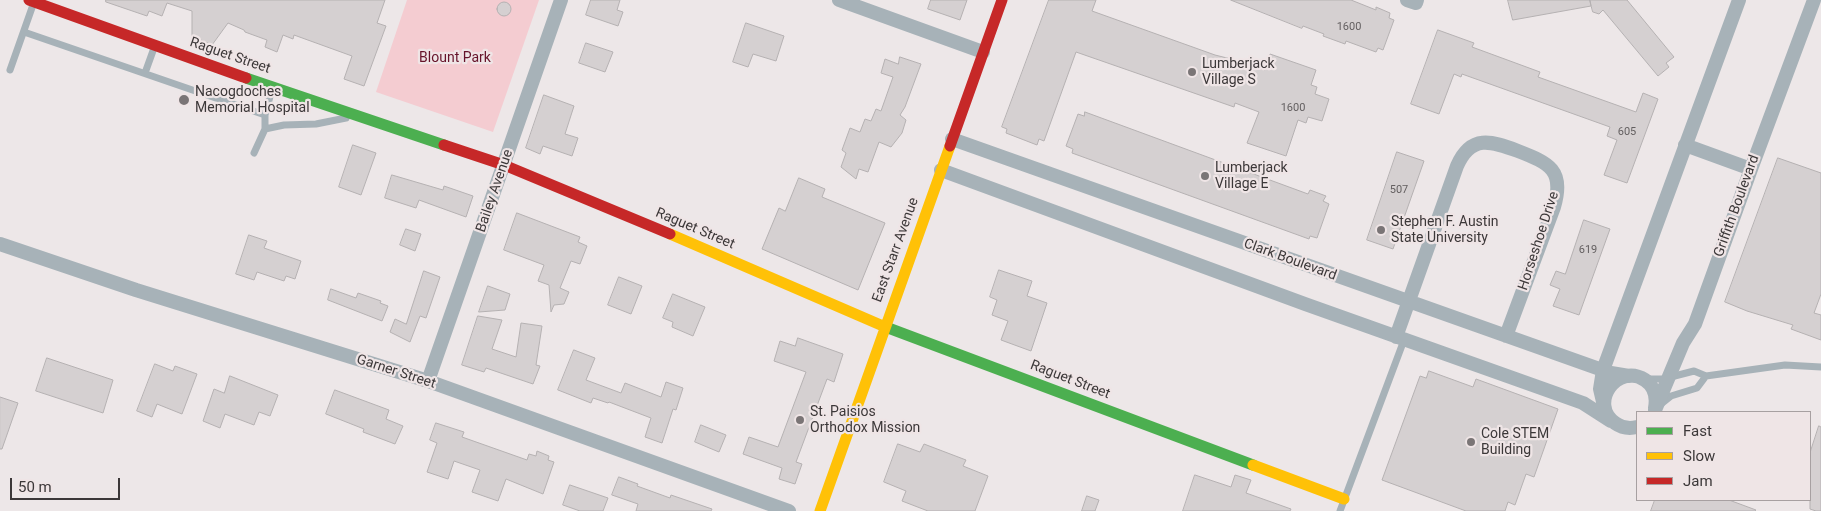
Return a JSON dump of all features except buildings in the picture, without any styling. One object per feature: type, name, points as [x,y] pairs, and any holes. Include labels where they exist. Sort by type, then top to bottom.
[{"type":"street","name":"Bailey Avenue","points":[[428,381],[561,0]]},
{"type":"street","points":[[839,0],[983,52]]},
{"type":"street","name":"East Starr Avenue","points":[[820,511],[1002,0]]},
{"type":"street","points":[[1611,421],[1606,414],[1600,389],[1603,370],[1739,0]]},
{"type":"street","name":"Griffith Boulevard","points":[[1654,411],[1683,344],[1695,324],[1814,0]]},
{"type":"street","name":"Raguet Street","points":[[32,1],[272,87],[504,165],[717,254],[884,327],[1344,498]]},
{"type":"street","name":"Clark Boulevard","points":[[952,139],[1603,370],[1634,376]]},
{"type":"street","name":"Horseshoe Drive","points":[[1400,339],[1409,302],[1462,154],[1483,142],[1502,145],[1547,163],[1555,175],[1558,189],[1554,207],[1506,336]]},
{"type":"street","points":[[1685,145],[1751,169]]},
{"type":"street","points":[[942,170],[1400,339],[1583,403],[1626,428],[1636,427]]},
{"type":"street","name":"Garner Street","points":[[0,244],[136,290],[428,381],[789,511]]},
{"type":"street","points":[[1604,406],[1604,397],[1607,389],[1613,382],[1621,378],[1634,376],[1646,381],[1652,388],[1656,396],[1654,411]]},
{"type":"lane","points":[[10,70],[24,32],[32,1]]},
{"type":"lane","points":[[24,32],[265,115]]},
{"type":"lane","points":[[145,73],[155,46]]},
{"type":"lane","points":[[254,153],[265,129],[265,115],[272,87]]},
{"type":"lane","points":[[265,129],[284,125],[316,124],[358,116]]},
{"type":"lane","points":[[1340,511],[1400,339]]},
{"type":"lane","points":[[1634,376],[1654,380],[1694,371],[1706,376],[1785,365],[1821,366]]},
{"type":"lane","points":[[1654,411],[1671,396],[1697,388],[1706,376]]},
{"type":"green space","name":"Blount Park","points":[[407,0],[539,0],[493,132],[376,92]]},
{"type":"traffic: fast","points":[[246,78],[444,145]]},
{"type":"traffic: fast","points":[[883,326],[1253,465]]},
{"type":"traffic: slow","points":[[820,511],[950,146]]},
{"type":"traffic: slow","points":[[670,234],[883,326]]},
{"type":"traffic: slow","points":[[1253,465],[1344,499]]},
{"type":"traffic: jam","points":[[29,0],[246,78]]},
{"type":"traffic: jam","points":[[950,146],[1002,0]]},
{"type":"traffic: jam","points":[[444,145],[504,165],[670,234]]},
{"type":"place","name":"Lumberjack Village S","points":[[1192,72]]},
{"type":"place","name":"Nacogdoches Memorial Hospital","points":[[184,100]]},
{"type":"place","name":"Lumberjack Village E","points":[[1205,176]]},
{"type":"place","name":"Stephen F. Austin State University","points":[[1381,230]]},
{"type":"place","name":"St. Paisios Orthodox Mission","points":[[800,420]]},
{"type":"place","name":"Cole STEM Building","points":[[1471,442]]}]
